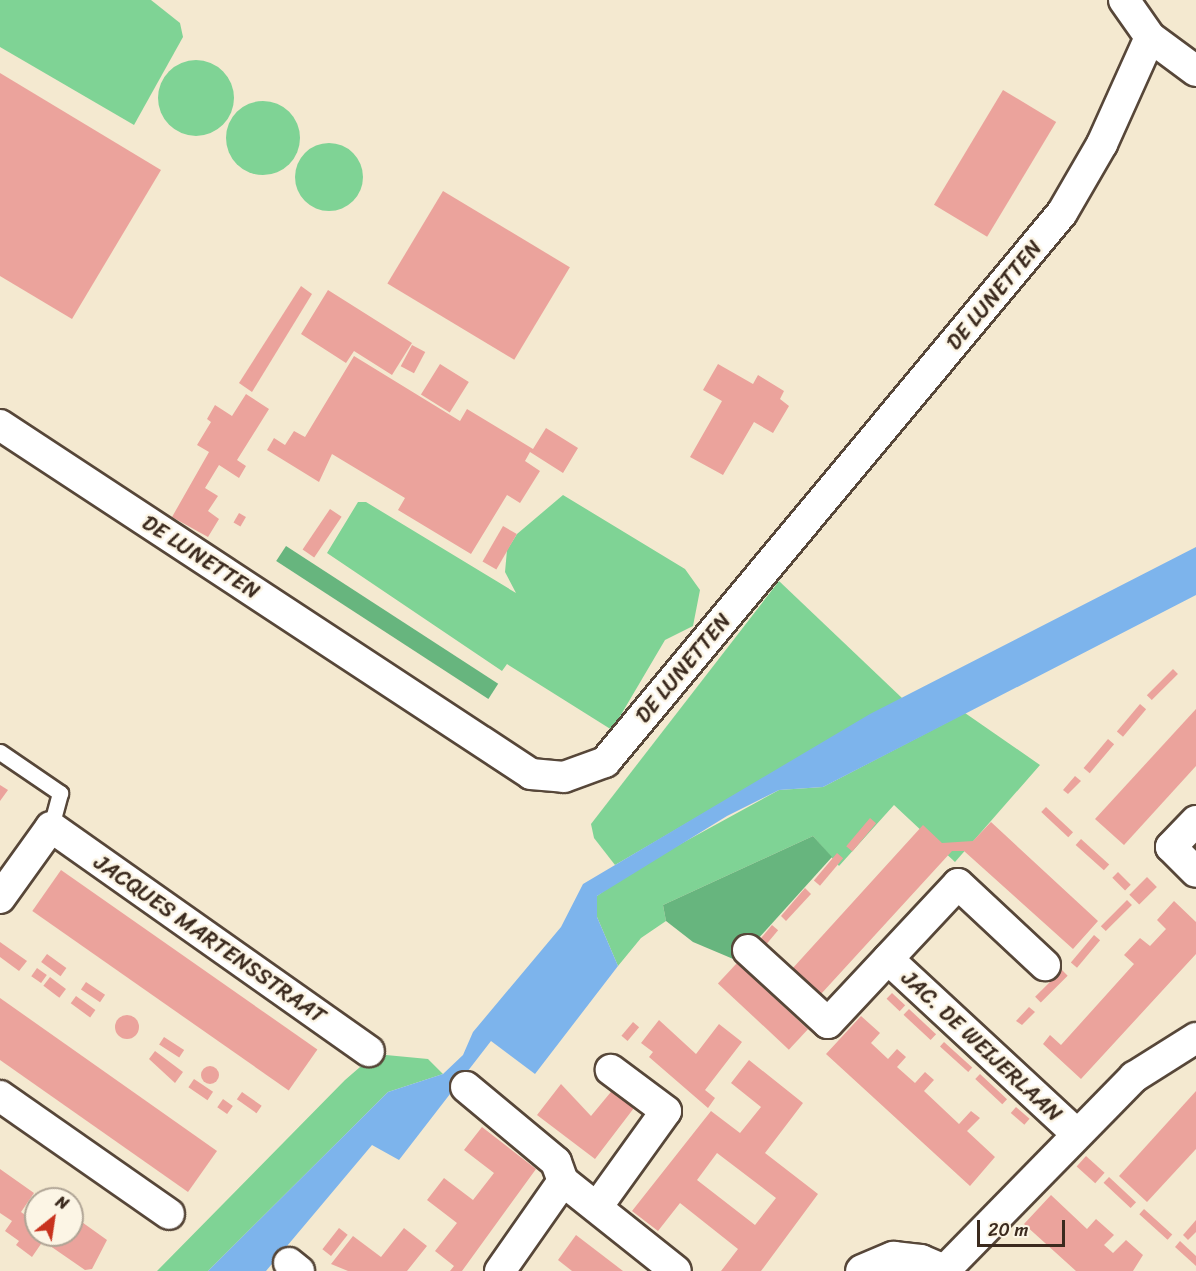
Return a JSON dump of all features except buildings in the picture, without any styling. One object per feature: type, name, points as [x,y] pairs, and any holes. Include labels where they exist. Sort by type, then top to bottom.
[{"type":"street","points":[[1124,0],[1150,37],[1196,71]]},
{"type":"street","name":"DE LUNETTEN","points":[[0,425],[531,774],[564,777],[605,762],[1062,213],[1102,144],[1150,37]]},
{"type":"street","points":[[1196,820],[1171,847],[1196,872]]},
{"type":"street","points":[[0,898],[51,827]]},
{"type":"street","name":"JACQUES MARTENSSTRAAT","points":[[51,827],[369,1051]]},
{"type":"street","name":"JAC. DE WEIJERLAAN","points":[[748,950],[828,1023],[958,884],[1046,965]]},
{"type":"street","name":"JAC. DE WEIJERLAAN","points":[[888,959],[1076,1133]]},
{"type":"street","points":[[862,1271],[893,1258],[920,1261],[944,1271],[1076,1133],[1134,1077],[1196,1038]]},
{"type":"street","points":[[597,1207],[666,1111],[610,1070]]},
{"type":"street","points":[[466,1088],[556,1162],[563,1181],[676,1271]]},
{"type":"street","points":[[0,1096],[169,1214]]},
{"type":"street","points":[[501,1271],[563,1181]]},
{"type":"lane","points":[[0,752],[60,794],[51,827]]},
{"type":"green space","points":[[0,0],[151,0],[180,23],[183,37],[134,125],[0,47]]},
{"type":"green space","points":[[196,60],[211,63],[223,71],[231,83],[234,98],[231,113],[223,125],[211,133],[196,136],[181,133],[169,125],[161,113],[158,98],[161,83],[169,71],[181,63]]},
{"type":"green space","points":[[263,101],[277,104],[289,112],[297,124],[300,138],[297,152],[289,164],[277,172],[263,175],[249,172],[237,164],[229,152],[226,138],[229,124],[237,112],[249,104]]},
{"type":"green space","points":[[329,143],[342,146],[353,153],[360,164],[363,177],[360,190],[353,201],[342,208],[329,211],[316,208],[305,201],[298,190],[295,177],[298,164],[305,153],[316,146]]},
{"type":"green space","points":[[563,495],[685,569],[700,590],[693,626],[665,640],[612,730],[507,664],[502,671],[327,553],[358,502],[366,502],[516,593],[505,572],[507,550],[517,534]]},
{"type":"green space","points":[[286,546],[498,684],[488,699],[276,561]]},
{"type":"green space","points":[[779,581],[902,698],[615,865],[594,838],[591,824]]},
{"type":"green space","points":[[965,713],[1040,765],[955,862],[894,805],[839,866],[813,836],[663,905],[666,921],[641,938],[618,966],[597,917],[597,896],[633,870],[779,790],[823,787]]},
{"type":"green space","points":[[813,836],[832,857],[738,961],[693,942],[666,921],[663,905]]},
{"type":"green space","points":[[386,1055],[428,1059],[443,1074],[388,1092],[208,1271],[157,1271],[345,1080],[367,1061]]},
{"type":"water","points":[[1196,547],[1196,595],[823,787],[779,790],[727,816],[597,896],[597,917],[618,966],[535,1074],[491,1041],[399,1160],[372,1145],[266,1271],[208,1271],[388,1092],[443,1074],[463,1055],[473,1032],[561,927],[583,884],[870,714]]}]
